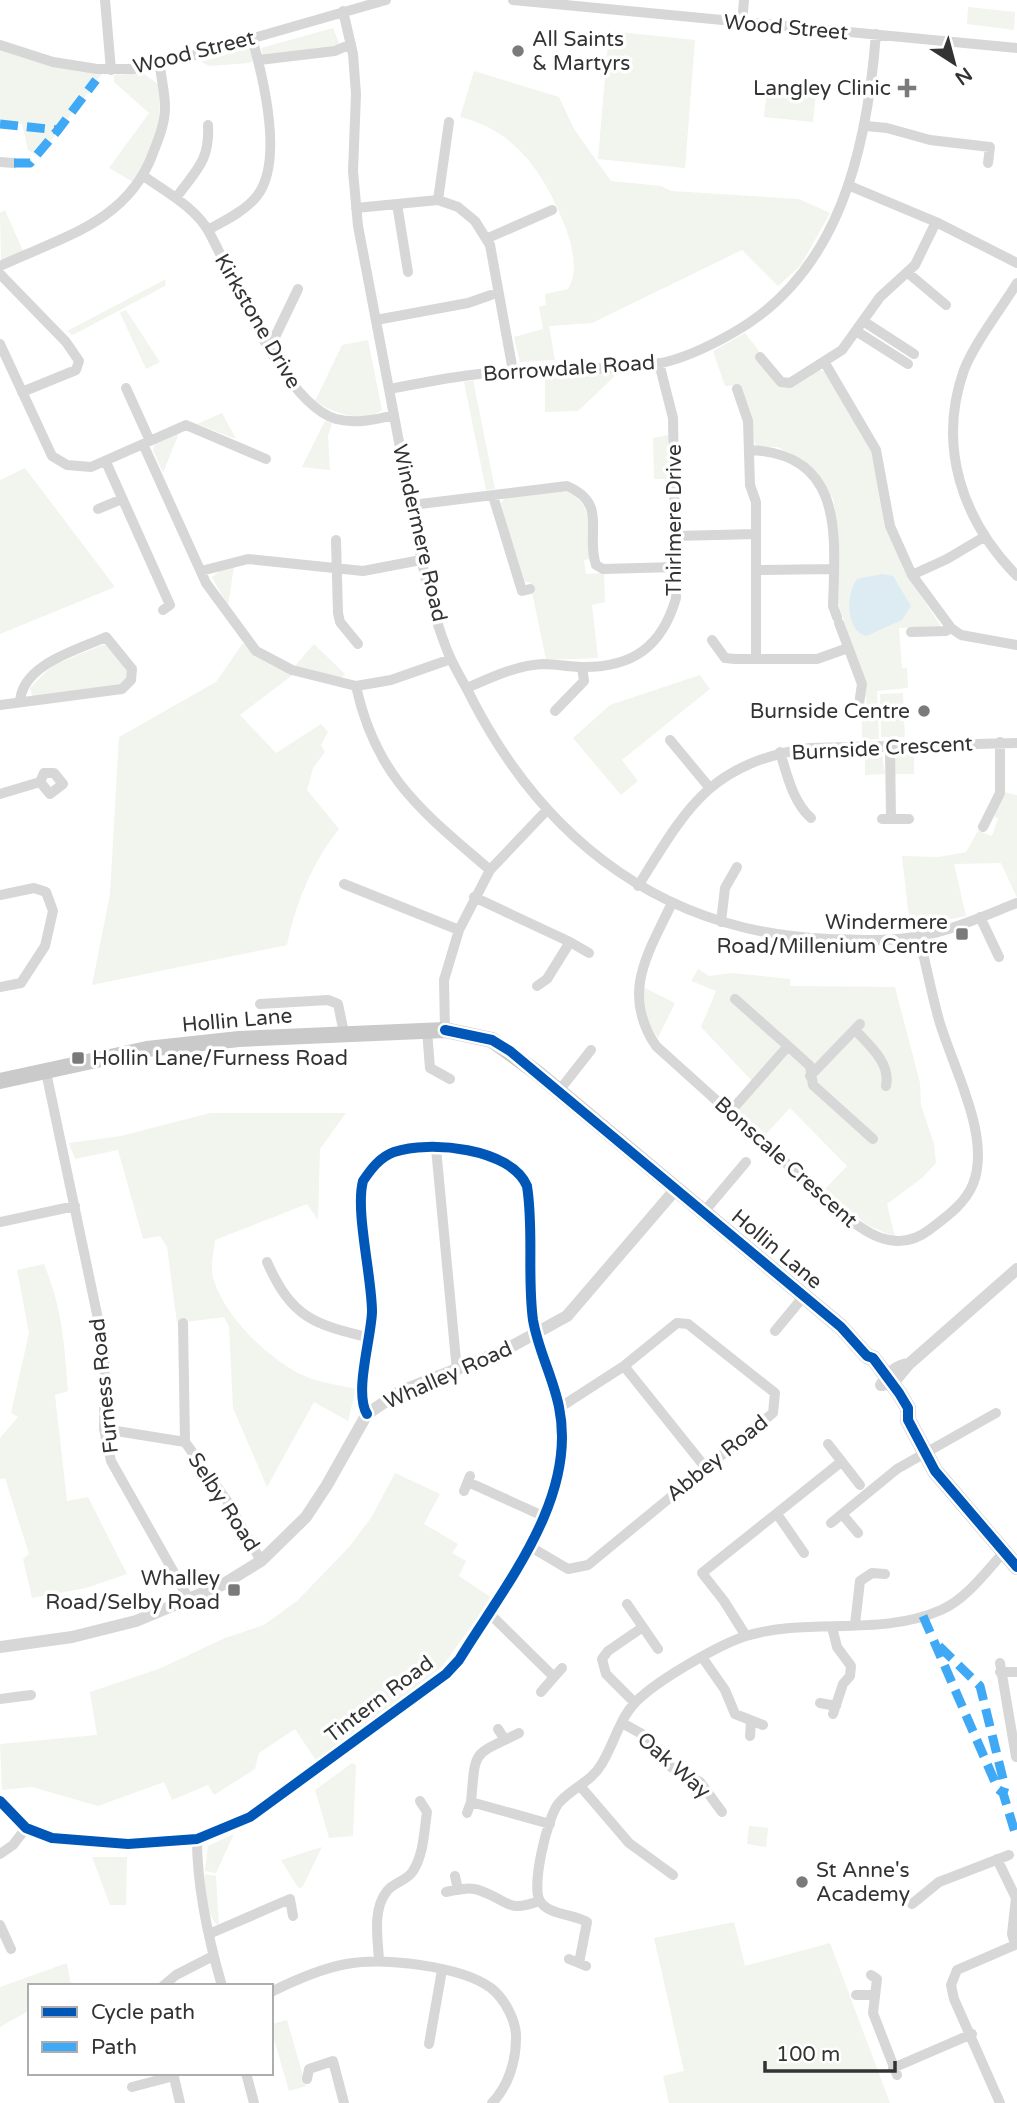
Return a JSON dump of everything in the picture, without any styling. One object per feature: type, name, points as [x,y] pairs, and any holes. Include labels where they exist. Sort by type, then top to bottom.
[{"type":"main road","name":"Hollin Lane","points":[[0,1081],[147,1049],[344,1033],[445,1030],[492,1040],[510,1051],[841,1327],[867,1356],[873,1357],[908,1408],[908,1420],[925,1454],[1017,1567]]},
{"type":"street","points":[[105,0],[111,70]]},
{"type":"street","name":"Wood Street","points":[[0,45],[53,62],[111,70],[160,65],[386,0]]},
{"type":"street","name":"Wood Street","points":[[513,0],[558,2],[742,24],[1017,48]]},
{"type":"street","points":[[742,24],[744,0]]},
{"type":"street","name":"Windermere Road","points":[[343,11],[351,44],[356,94],[353,171],[356,208],[421,560],[451,659],[489,732],[546,811],[582,845],[638,886],[671,905],[721,922],[793,938],[867,940],[919,937],[1017,903]]},
{"type":"street","name":"Borrowdale Road","points":[[389,389],[474,374],[659,363],[706,347],[744,327],[769,309],[812,261],[832,227],[850,186],[866,126],[876,34]]},
{"type":"street","points":[[208,230],[257,197],[265,180],[268,160],[266,93],[252,38]]},
{"type":"street","points":[[259,60],[335,51],[351,44]]},
{"type":"street","points":[[0,266],[107,217],[145,177],[163,128],[164,89],[160,65]]},
{"type":"street","points":[[438,200],[449,122]]},
{"type":"street","points":[[176,198],[204,160],[209,148],[208,125]]},
{"type":"street","points":[[866,126],[896,130],[930,141],[990,147],[988,163]]},
{"type":"street","points":[[0,162],[15,163]]},
{"type":"street","name":"Kirkstone Drive","points":[[145,177],[176,198],[208,230],[292,385],[319,411],[335,419],[354,422],[394,415]]},
{"type":"street","points":[[850,186],[936,222],[1017,262]]},
{"type":"street","points":[[356,208],[438,200],[468,214],[488,238],[513,371]]},
{"type":"street","points":[[397,204],[408,272]]},
{"type":"street","points":[[488,238],[552,210]]},
{"type":"street","points":[[760,356],[785,384],[825,363],[842,350],[891,286],[908,272],[920,257],[936,222]]},
{"type":"street","points":[[908,272],[946,305]]},
{"type":"street","points":[[0,274],[66,342],[80,366],[22,392]]},
{"type":"street","points":[[1017,283],[965,368],[955,406],[952,438],[959,484],[984,537],[1017,576]]},
{"type":"street","points":[[268,343],[274,339],[298,289]]},
{"type":"street","points":[[376,320],[468,303],[491,295]]},
{"type":"street","points":[[1006,302],[1017,308]]},
{"type":"street","points":[[859,326],[914,354]]},
{"type":"street","points":[[859,326],[908,364]]},
{"type":"street","points":[[0,344],[52,456],[67,465],[82,468],[106,462],[180,425],[192,427],[266,459]]},
{"type":"street","name":"Thirlmere Drive","points":[[467,688],[502,673],[542,664],[582,667],[632,659],[659,637],[670,619],[676,598],[673,418],[659,363]]},
{"type":"street","points":[[825,363],[876,450],[888,517],[912,575],[951,628],[961,635],[1017,645]]},
{"type":"street","points":[[126,388],[206,583],[256,651],[292,670],[356,686],[391,680],[451,659]]},
{"type":"street","points":[[737,389],[748,421],[750,485],[756,502],[756,659]]},
{"type":"street","points":[[750,450],[780,452],[810,474],[832,508],[833,606],[862,684],[859,704]]},
{"type":"street","points":[[106,462],[170,605],[163,610]]},
{"type":"street","points":[[412,505],[567,486],[587,499],[593,512],[596,565],[603,569],[676,567]]},
{"type":"street","points":[[493,496],[522,590],[530,589]]},
{"type":"street","points":[[99,509],[122,499]]},
{"type":"street","points":[[675,536],[756,534]]},
{"type":"street","points":[[912,575],[947,559],[984,537]]},
{"type":"street","points":[[336,540],[338,613],[340,622],[358,644]]},
{"type":"street","points":[[201,571],[248,559],[363,571],[421,560]]},
{"type":"street","points":[[757,570],[834,569]]},
{"type":"street","points":[[911,632],[946,631],[951,628]]},
{"type":"street","points":[[0,705],[122,689],[131,680],[132,669],[106,638],[41,666],[21,692],[20,701]]},
{"type":"street","points":[[712,640],[725,658],[817,659],[848,648]]},
{"type":"street","points":[[555,711],[584,681],[582,667]]},
{"type":"street","points":[[356,686],[371,741],[399,786],[419,809],[490,870]]},
{"type":"street","points":[[670,740],[709,786]]},
{"type":"street","points":[[983,827],[1000,793],[1000,742]]},
{"type":"street","name":"Burnside Crescent","points":[[638,886],[682,815],[709,786],[737,768],[780,752],[810,748],[1017,743]]},
{"type":"street","points":[[890,747],[886,819],[909,819]]},
{"type":"street","points":[[780,752],[790,784],[804,812],[811,818]]},
{"type":"street","points":[[0,794],[40,782]]},
{"type":"street","points":[[445,1030],[444,980],[459,930],[474,897],[490,870],[546,811]]},
{"type":"street","points":[[721,922],[725,888],[737,867]]},
{"type":"street","points":[[344,884],[459,930]]},
{"type":"street","points":[[0,895],[34,888],[46,892],[53,912],[45,946],[26,977],[21,982],[0,987]]},
{"type":"street","points":[[474,897],[589,953]]},
{"type":"street","name":"Bonscale Crescent","points":[[671,905],[640,972],[638,994],[642,1019],[656,1046],[844,1216],[879,1239],[903,1240],[918,1236],[961,1203],[973,1184],[977,1170],[978,1140],[940,1023],[919,937]]},
{"type":"street","points":[[980,917],[999,957]]},
{"type":"street","points":[[537,986],[547,979],[569,942]]},
{"type":"street","points":[[735,999],[810,1066],[813,1085],[873,1139]]},
{"type":"street","points":[[260,1004],[328,1000],[338,1004],[342,1012],[344,1033]]},
{"type":"street","points":[[810,1076],[858,1027],[878,1054],[888,1077],[886,1086]]},
{"type":"street","points":[[427,1031],[430,1068],[450,1079]]},
{"type":"street","points":[[730,1112],[788,1046]]},
{"type":"street","points":[[558,1092],[591,1050]]},
{"type":"street","name":"Furness Road","points":[[46,1072],[105,1352],[104,1429],[111,1461],[191,1601]]},
{"type":"street","points":[[367,1414],[362,1405],[362,1386],[370,1338],[371,1299],[363,1181],[374,1165],[392,1153],[436,1148],[457,1371]]},
{"type":"street","name":"Tintern Road","points":[[0,1801],[26,1828],[52,1838],[128,1844],[197,1839],[250,1817],[446,1674],[459,1660],[529,1546],[544,1516],[561,1458],[559,1408],[537,1335],[533,1311],[528,1193],[524,1179],[511,1165],[488,1155],[436,1148]]},
{"type":"street","points":[[703,1213],[746,1162]]},
{"type":"street","name":"Whalley Road","points":[[0,1647],[72,1637],[135,1621],[191,1601],[222,1586],[261,1561],[306,1517],[367,1414],[401,1391],[457,1371],[537,1335],[576,1308],[675,1190]]},
{"type":"street","points":[[0,1222],[75,1206]]},
{"type":"street","points":[[267,1262],[278,1286],[293,1307],[323,1326],[370,1338]]},
{"type":"street","points":[[887,1381],[901,1365],[909,1364],[1017,1269]]},
{"type":"street","points":[[775,1331],[804,1296]]},
{"type":"street","points":[[183,1323],[185,1442]]},
{"type":"street","name":"Abbey Road","points":[[529,1546],[568,1569],[588,1564],[773,1413],[775,1393],[688,1324],[677,1323],[624,1366],[559,1408]]},
{"type":"street","points":[[624,1366],[705,1467]]},
{"type":"street","points":[[831,1523],[897,1469],[996,1413]]},
{"type":"street","name":"Selby Road","points":[[104,1429],[185,1442],[227,1501],[261,1561]]},
{"type":"street","points":[[828,1444],[860,1485]]},
{"type":"street","points":[[746,1636],[702,1573],[841,1462]]},
{"type":"street","points":[[468,1483],[544,1516]]},
{"type":"street","points":[[777,1514],[793,1546],[804,1553]]},
{"type":"street","points":[[842,1514],[858,1533]]},
{"type":"street","points":[[578,1963],[587,1922],[549,1910],[539,1901],[536,1880],[550,1824],[558,1804],[599,1769],[635,1703],[702,1657],[746,1636],[908,1620],[943,1609],[1003,1553]]},
{"type":"street","points":[[855,1624],[860,1581],[872,1573],[885,1574]]},
{"type":"street","points":[[627,1604],[658,1648]]},
{"type":"street","points":[[488,1612],[554,1677]]},
{"type":"street","points":[[635,1703],[606,1674],[602,1660],[608,1651],[643,1626]]},
{"type":"street","points":[[820,1703],[834,1710],[843,1684],[850,1676],[850,1666],[837,1647],[832,1627]]},
{"type":"street","points":[[702,1657],[725,1690],[735,1714],[763,1725]]},
{"type":"street","points":[[1016,1751],[1000,1667],[1017,1672]]},
{"type":"street","points":[[541,1692],[562,1668]]},
{"type":"street","points":[[0,1699],[31,1695]]},
{"type":"street","points":[[750,1736],[751,1722]]},
{"type":"street","name":"Oak Way","points":[[622,1723],[642,1734],[671,1767],[700,1783],[718,1798],[722,1812]]},
{"type":"street","points":[[498,1729],[505,1740]]},
{"type":"street","points":[[519,1732],[478,1753],[469,1807],[550,1824]]},
{"type":"street","points":[[581,1787],[629,1843],[661,1861],[673,1875]]},
{"type":"street","points":[[379,1961],[377,1918],[380,1903],[388,1889],[412,1872],[418,1860],[427,1812],[420,1801]]},
{"type":"street","points":[[0,1854],[13,1845],[26,1828]]},
{"type":"street","points":[[197,1839],[197,1871],[213,1956],[221,1984]]},
{"type":"street","points":[[912,1904],[939,1882],[1009,1854]]},
{"type":"street","points":[[997,1859],[1016,1898],[1012,1934],[1016,1944],[957,1970],[951,1985],[954,1999],[972,2034],[1000,2103]]},
{"type":"street","points":[[455,1876],[458,1890]]},
{"type":"street","points":[[446,1892],[481,1891],[509,1906],[520,1908],[539,1901]]},
{"type":"street","points":[[209,1934],[290,1899],[293,1916]]},
{"type":"street","points":[[0,1925],[11,1950]]},
{"type":"street","points":[[165,1984],[176,1975],[213,1956]]},
{"type":"street","points":[[273,1991],[297,1979],[345,1964],[379,1961],[442,1970],[477,1980],[501,1996],[519,2026],[515,2056],[508,2079],[492,2103]]},
{"type":"street","points":[[429,2044],[442,1970]]},
{"type":"street","points":[[871,1975],[877,1979],[873,1995],[873,2013],[895,2072],[972,2034]]},
{"type":"street","points":[[856,1995],[873,1995]]},
{"type":"street","points":[[307,2079],[309,2069],[333,2061],[344,2103]]},
{"type":"street","points":[[132,2087],[173,2075],[180,2103]]},
{"type":"street","points":[[247,2075],[254,2103]]},
{"type":"shaded area","points":[[968,7],[1015,12],[1014,30],[967,24]]},
{"type":"shaded area","points":[[333,28],[340,45],[334,49],[263,57],[261,48]]},
{"type":"shaded area","points":[[609,31],[695,40],[685,168],[598,159]]},
{"type":"shaded area","points":[[0,49],[102,74],[39,157],[28,150],[22,124],[0,122]]},
{"type":"shaded area","points":[[250,49],[254,60],[250,63],[210,66],[201,62]]},
{"type":"shaded area","points":[[474,71],[559,97],[574,129],[611,181],[661,186],[671,191],[799,199],[830,213],[801,265],[778,286],[742,250],[592,323],[549,326],[555,360],[520,362],[514,337],[543,329],[539,307],[546,305],[545,294],[568,289],[572,281],[573,255],[555,203],[525,156],[496,132],[460,117]]},
{"type":"shaded area","points":[[143,73],[159,85],[158,124],[152,148],[133,182],[109,168],[149,113],[114,82],[114,75]]},
{"type":"shaded area","points":[[767,87],[816,92],[813,122],[764,117]]},
{"type":"shaded area","points":[[5,210],[23,251],[1,261],[0,213]]},
{"type":"shaded area","points":[[166,279],[165,286],[73,335],[67,331]]},
{"type":"shaded area","points":[[126,310],[160,362],[146,369],[120,313]]},
{"type":"shaded area","points":[[745,333],[759,351],[755,356],[771,377],[783,387],[796,385],[819,370],[826,372],[863,433],[871,452],[883,505],[912,583],[941,626],[899,628],[902,668],[907,668],[908,688],[877,691],[879,739],[862,740],[862,717],[868,715],[864,682],[837,600],[838,528],[833,498],[804,462],[778,447],[757,447],[740,385],[725,386],[713,351]]},
{"type":"shaded area","points":[[368,340],[382,410],[367,416],[348,415],[315,401],[342,345]]},
{"type":"shaded area","points":[[545,373],[618,373],[578,411],[545,412]]},
{"type":"shaded area","points":[[473,380],[495,489],[486,490],[464,382]]},
{"type":"shaded area","points":[[222,413],[236,439],[197,424]]},
{"type":"shaded area","points":[[325,421],[332,423],[328,436],[330,470],[302,467]]},
{"type":"shaded area","points":[[179,433],[163,473],[153,450],[155,444]]},
{"type":"shaded area","points":[[668,435],[669,479],[654,479],[653,438]]},
{"type":"shaded area","points":[[25,468],[115,587],[0,634],[0,480]]},
{"type":"shaded area","points":[[560,490],[579,500],[588,517],[590,559],[584,560],[586,574],[604,573],[605,602],[592,605],[598,658],[546,660],[530,582],[522,582],[501,503],[505,498]]},
{"type":"shaded area","points":[[234,566],[228,606],[212,577]]},
{"type":"shaded area","points":[[882,574],[893,576],[911,606],[902,620],[866,636],[854,627],[851,619],[849,602],[853,585],[857,579]]},
{"type":"shaded area","points":[[243,643],[256,655],[294,674],[240,715],[276,753],[321,724],[328,732],[321,745],[325,752],[313,768],[307,790],[339,829],[306,884],[287,945],[92,985],[110,894],[119,737],[216,682]]},
{"type":"shaded area","points":[[314,644],[345,674],[340,679],[294,667]]},
{"type":"shaded area","points":[[102,645],[109,645],[123,665],[127,664],[129,677],[110,688],[85,694],[36,698],[32,695],[30,688],[52,666]]},
{"type":"shaded area","points":[[700,675],[710,689],[622,760],[638,781],[621,795],[573,738],[610,705]]},
{"type":"shaded area","points":[[903,693],[905,737],[881,737],[880,694]]},
{"type":"shaded area","points":[[898,754],[914,754],[914,774],[894,774],[894,758]]},
{"type":"shaded area","points":[[882,755],[885,774],[865,775],[865,756]]},
{"type":"shaded area","points":[[1004,792],[1017,795],[1017,898],[1001,863],[954,864],[966,916],[910,927],[902,856],[939,857],[966,852],[978,831],[992,836],[998,819],[994,816]]},
{"type":"shaded area","points":[[698,969],[709,976],[732,973],[790,979],[790,986],[895,987],[920,1083],[921,1105],[934,1144],[936,1163],[922,1178],[887,1204],[895,1237],[867,1225],[825,1189],[847,1166],[790,1108],[766,1134],[731,1105],[752,1081],[701,1027],[716,991],[691,981]]},
{"type":"shaded area","points":[[643,987],[675,1003],[658,1038],[647,1021]]},
{"type":"shaded area","points":[[210,1113],[346,1113],[320,1149],[318,1220],[307,1204],[215,1240],[213,1278],[227,1307],[247,1333],[272,1356],[298,1373],[319,1381],[356,1389],[348,1421],[314,1402],[267,1487],[233,1408],[229,1327],[224,1317],[177,1323],[167,1247],[160,1236],[143,1239],[118,1150],[75,1159],[69,1143],[121,1136]]},
{"type":"shaded area","points":[[44,1264],[59,1312],[65,1357],[68,1391],[55,1395],[67,1501],[88,1497],[127,1574],[86,1588],[32,1598],[23,1559],[29,1554],[5,1478],[0,1479],[0,1438],[18,1417],[11,1413],[29,1333],[17,1270]]},
{"type":"shaded area","points":[[395,1473],[440,1494],[424,1524],[458,1544],[452,1553],[466,1561],[459,1576],[492,1598],[441,1668],[317,1762],[295,1729],[259,1753],[255,1769],[214,1795],[208,1785],[172,1800],[164,1782],[98,1806],[32,1787],[2,1790],[0,1744],[97,1735],[90,1692],[161,1668],[225,1638],[264,1625],[298,1600],[349,1547],[371,1518]]},
{"type":"shaded area","points":[[352,1763],[356,1765],[353,1836],[329,1838],[315,1790]]},
{"type":"shaded area","points":[[749,1826],[768,1828],[766,1847],[747,1844]]},
{"type":"shaded area","points":[[234,1834],[216,1873],[205,1871],[208,1846]]},
{"type":"shaded area","points":[[322,1847],[303,1886],[299,1889],[281,1860]]},
{"type":"shaded area","points":[[92,1857],[127,1857],[126,1905],[110,1905]]},
{"type":"shaded area","points":[[205,1874],[216,1876],[219,1926],[208,1909]]},
{"type":"shaded area","points":[[734,1922],[745,1966],[830,1943],[890,2103],[669,2103],[663,2076],[684,2071],[654,1938]]},
{"type":"shaded area","points":[[67,1963],[71,1984],[28,1984],[28,2011],[0,2027],[0,1987]]},
{"type":"shaded area","points":[[287,2020],[306,2086],[289,2091],[273,2036],[273,2024]]},
{"type":"marked path","points":[[0,124],[58,130],[96,80]]},
{"type":"marked path","points":[[14,163],[30,163],[58,130]]},
{"type":"marked path","points":[[923,1616],[998,1789],[1003,1793],[1017,1839]]},
{"type":"marked path","points":[[939,1646],[980,1686],[1005,1787],[1003,1793]]},
{"type":"cycle path","points":[[445,1030],[492,1040],[510,1051],[841,1327],[867,1356],[873,1358],[899,1393],[908,1408],[908,1420],[935,1471],[1017,1567]]},
{"type":"cycle path","points":[[0,1801],[26,1828],[52,1838],[128,1844],[197,1839],[250,1817],[446,1674],[459,1660],[533,1540],[548,1508],[558,1475],[562,1441],[559,1407],[533,1320],[527,1186],[518,1173],[504,1163],[468,1150],[447,1147],[409,1148],[384,1157],[363,1181],[362,1226],[372,1312],[362,1393],[367,1414]]},
{"type":"place","name":"All Saints & Martyrs","points":[[518,51]]},
{"type":"place","name":"Langley Clinic","points":[[907,88]]},
{"type":"place","name":"Burnside Centre","points":[[924,711]]},
{"type":"place","name":"Windermere Road/Millenium Centre","points":[[962,934]]},
{"type":"place","name":"Hollin Lane/Furness Road","points":[[78,1058]]},
{"type":"place","name":"Whalley Road/Selby Road","points":[[234,1590]]},
{"type":"place","name":"St Anne's Academy","points":[[802,1882]]}]
